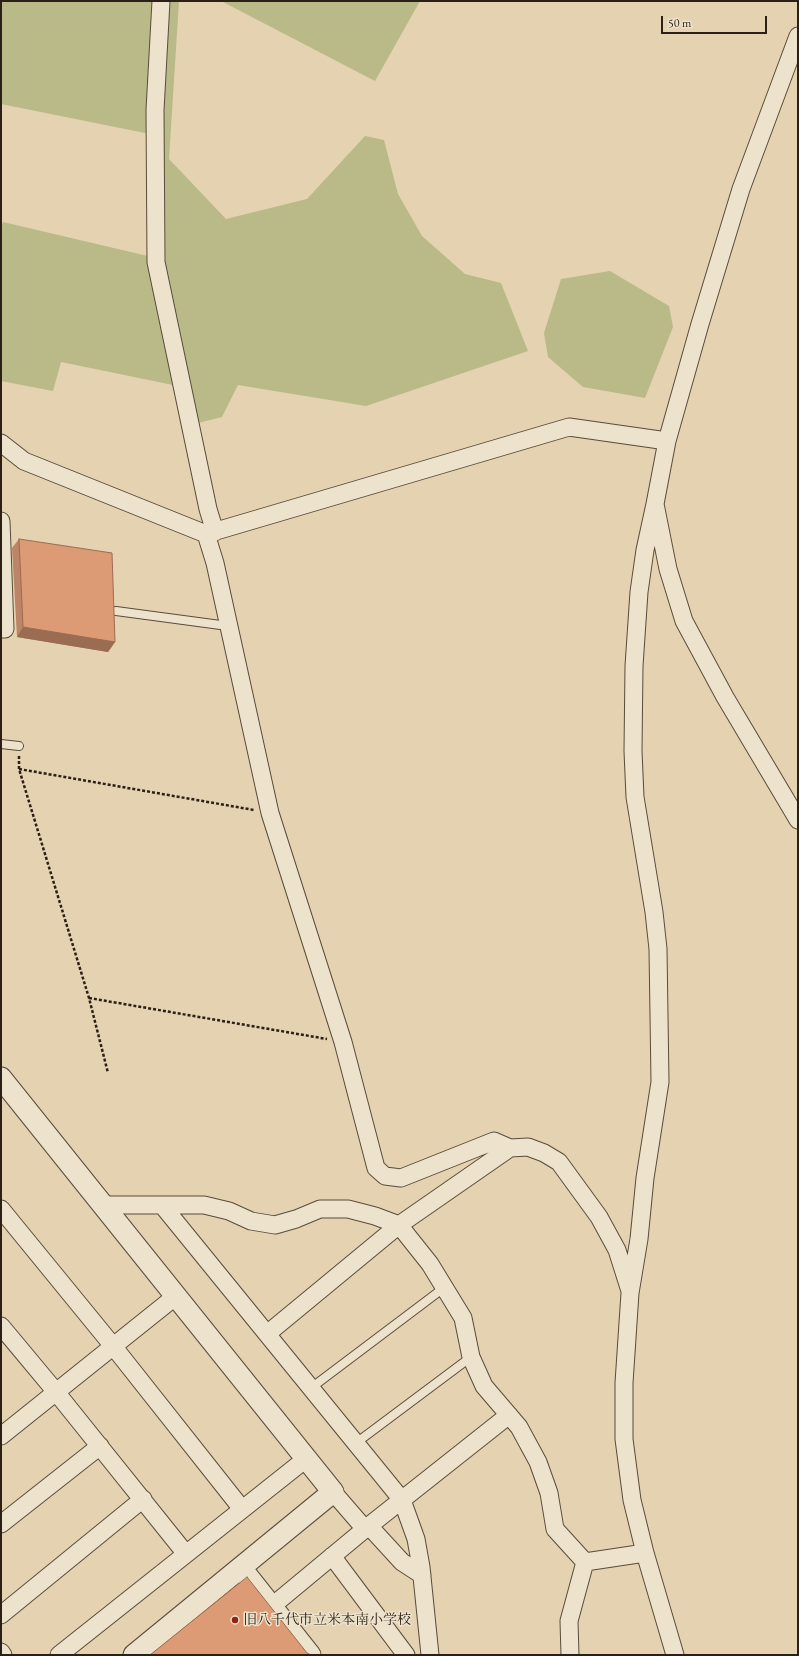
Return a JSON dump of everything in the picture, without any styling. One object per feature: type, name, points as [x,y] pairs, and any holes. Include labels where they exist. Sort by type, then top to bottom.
[{"type":"street","points":[[161,1],[155,110],[156,262],[208,509],[215,563],[243,687],[258,765],[270,813],[343,1042],[376,1168],[385,1176],[401,1178],[494,1141],[510,1148],[528,1147],[544,1153],[559,1162],[599,1217],[617,1250],[630,1293]]},
{"type":"street","points":[[675,1655],[645,1554],[632,1500],[624,1439],[624,1383],[630,1293],[640,1239],[645,1178],[660,1082],[657,942],[654,912],[634,797],[634,666],[639,592],[645,550],[666,441],[742,189],[798,36]]},
{"type":"street","points":[[1,443],[24,461],[211,533],[569,427],[666,441]]},
{"type":"street","points":[[655,504],[668,569],[684,621],[725,697],[798,820]]},
{"type":"street","points":[[1,521],[5,629],[1,629]]},
{"type":"street","points":[[1,1079],[333,1492],[402,1562],[422,1575]]},
{"type":"street","points":[[267,1334],[399,1225],[510,1148]]},
{"type":"street","points":[[103,1205],[204,1205],[229,1211],[251,1221],[275,1225],[296,1219],[320,1209],[348,1209],[375,1216],[399,1225],[430,1264],[464,1318],[471,1357],[484,1386],[519,1427],[538,1462],[549,1493],[554,1530],[585,1562]]},
{"type":"street","points":[[162,1205],[402,1500],[416,1539],[422,1575],[430,1655]]},
{"type":"street","points":[[1,1209],[113,1346],[242,1510]]},
{"type":"street","points":[[1,1436],[176,1296]]},
{"type":"street","points":[[1,1326],[7,1345],[56,1392],[186,1554]]},
{"type":"street","points":[[271,1607],[367,1527],[509,1415]]},
{"type":"street","points":[[1,1524],[100,1446]]},
{"type":"street","points":[[59,1655],[307,1458]]},
{"type":"street","points":[[134,1655],[333,1492]]},
{"type":"street","points":[[1,1615],[143,1499]]},
{"type":"street","points":[[585,1562],[645,1554]]},
{"type":"street","points":[[332,1556],[406,1655]]},
{"type":"street","points":[[570,1655],[568,1620],[585,1562]]},
{"type":"street","points":[[241,1568],[310,1655]]},
{"type":"lane","points":[[116,611],[228,626]]},
{"type":"lane","points":[[1,744],[19,746]]},
{"type":"lane","points":[[311,1388],[445,1287]]},
{"type":"lane","points":[[356,1443],[471,1357]]},
{"type":"path","points":[[19,746],[19,769],[89,998],[108,1073]]},
{"type":"path","points":[[19,769],[270,813]]},
{"type":"path","points":[[89,998],[343,1042]]},
{"type":"green space","points":[[1,1],[179,1],[169,159],[226,219],[307,199],[365,136],[384,140],[398,194],[422,236],[465,274],[501,283],[528,351],[366,406],[238,385],[222,417],[198,423],[178,386],[61,362],[53,391],[1,381],[1,228],[3,222],[152,257],[150,134],[1,104]]},
{"type":"green space","points":[[221,1],[420,1],[375,81]]},
{"type":"green space","points":[[610,271],[669,306],[673,327],[645,398],[583,387],[548,357],[544,333],[561,279]]},
{"type":"building","points":[[19,539],[112,553],[115,642],[23,627]]},
{"type":"building","name":"旧八千代市立米本南小学校","points":[[247,1577],[307,1653],[311,1655],[150,1655]]},
{"type":"place","name":"旧八千代市立米本南小学校","points":[[235,1620]]}]
